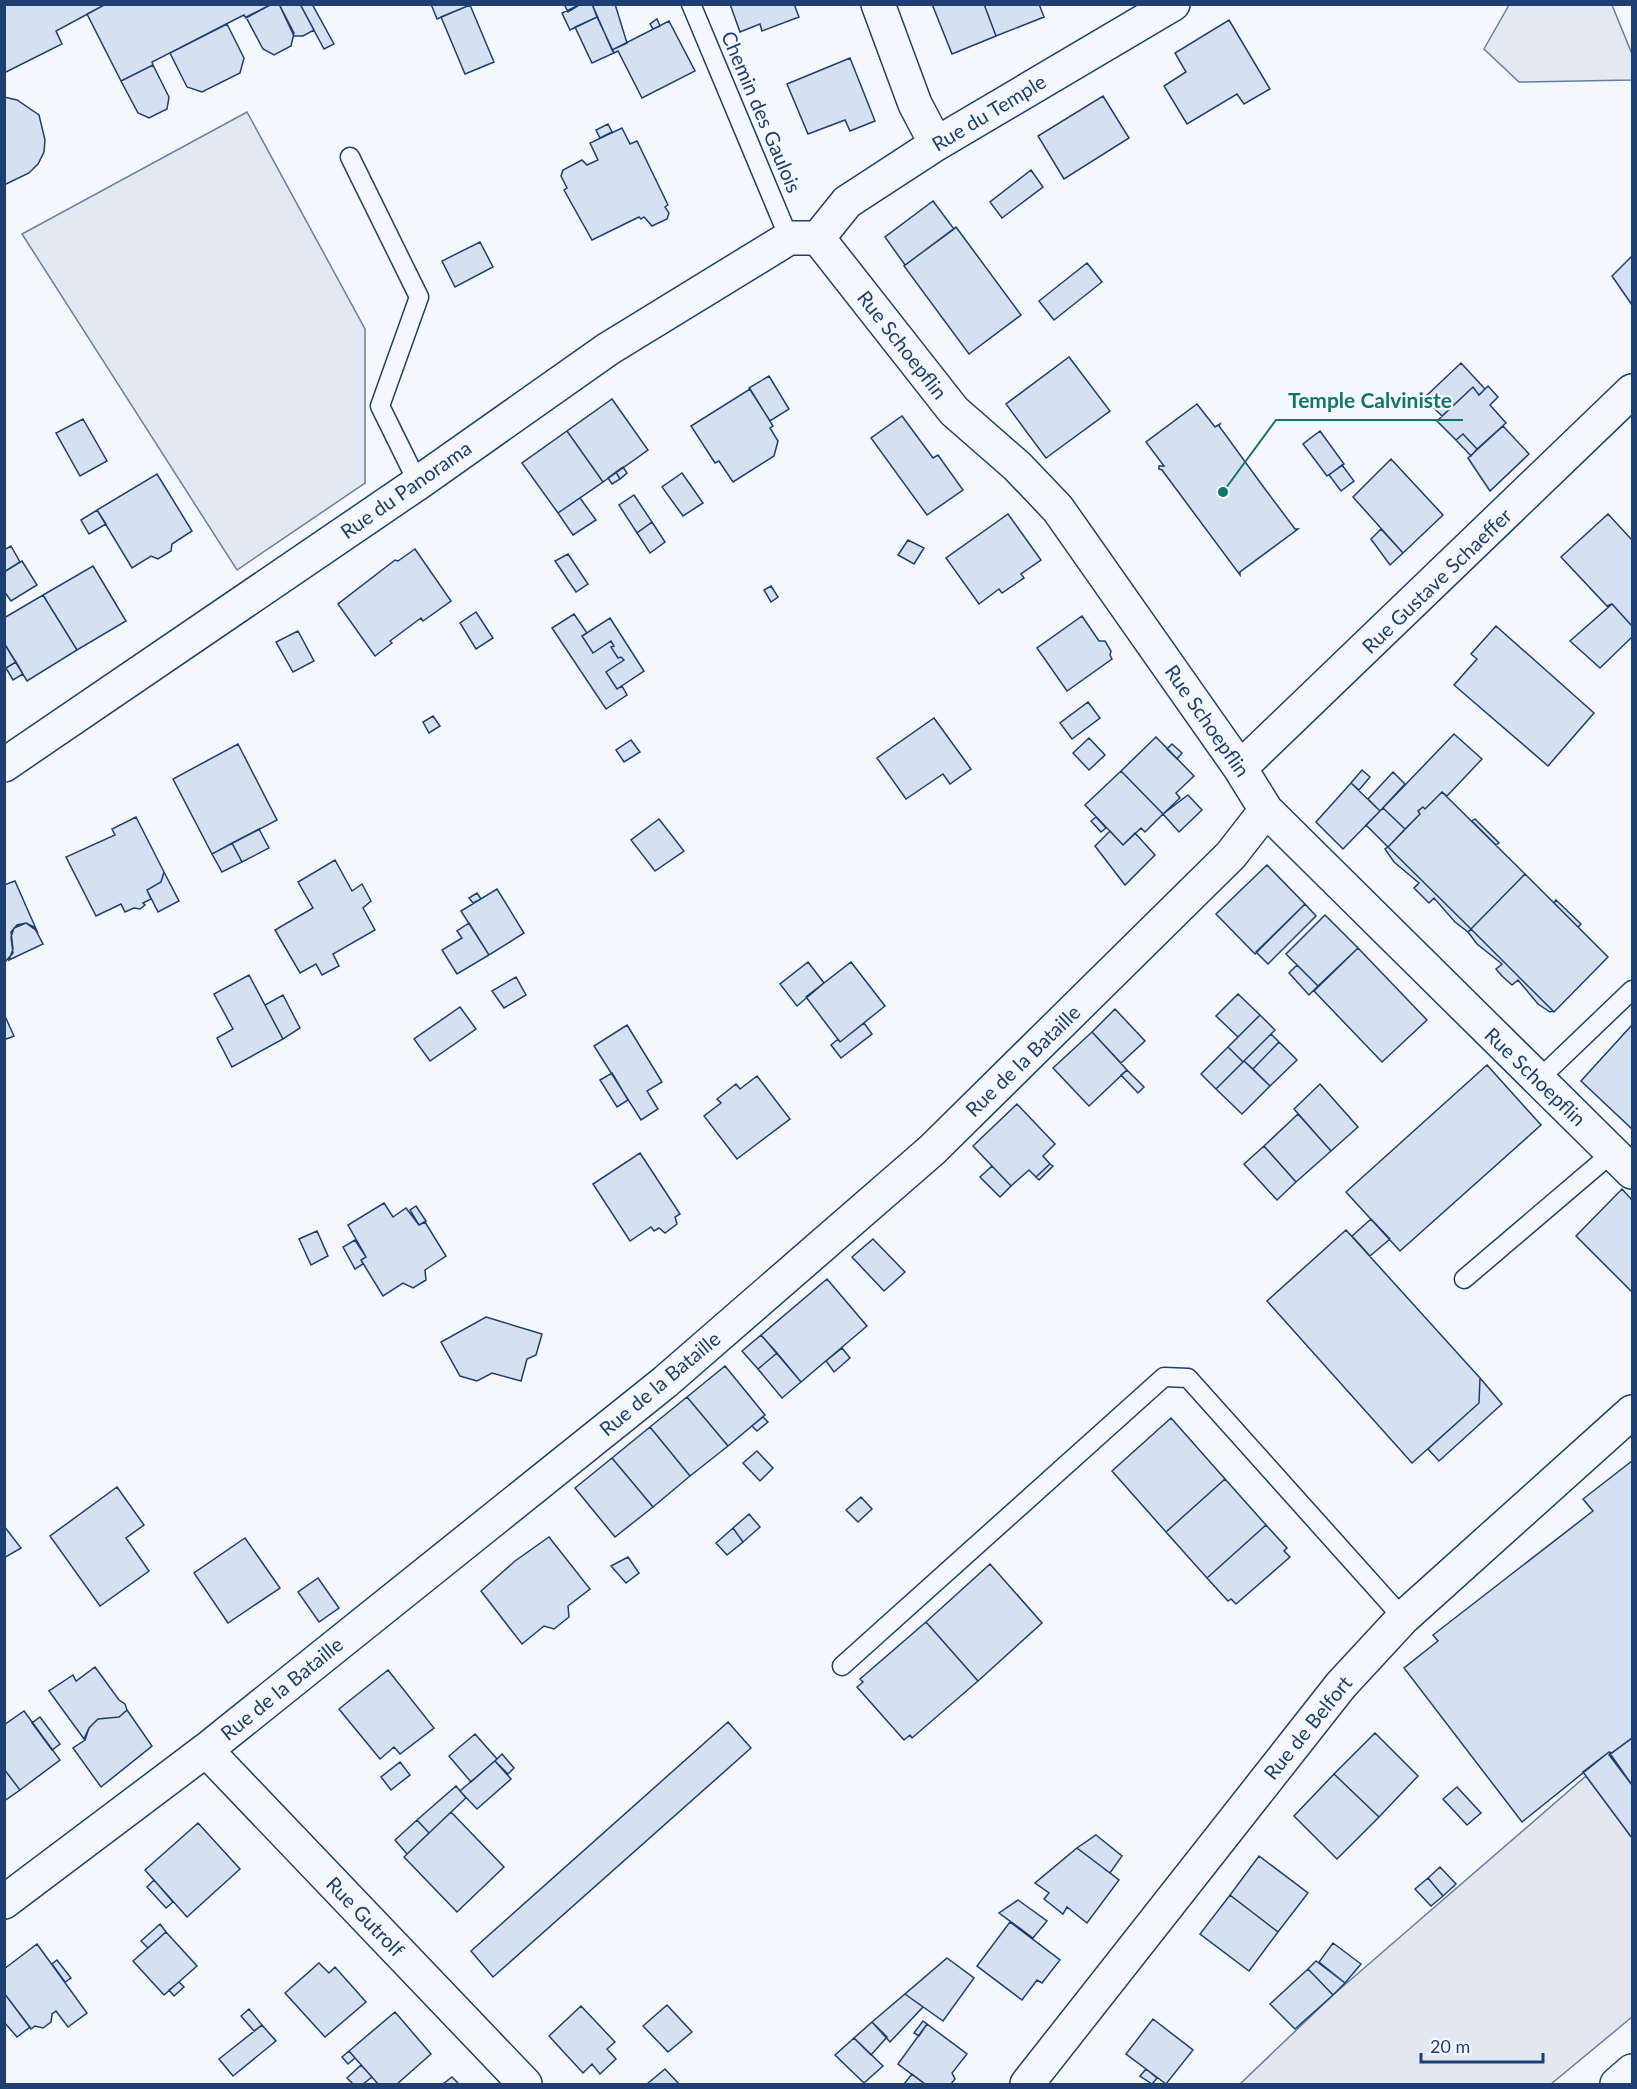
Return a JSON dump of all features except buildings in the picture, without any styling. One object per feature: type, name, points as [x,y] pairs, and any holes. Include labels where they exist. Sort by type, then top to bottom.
[{"type":"street","points":[[878,4],[915,104],[936,144]]},
{"type":"street","name":"Rue du Temple","points":[[804,238],[847,202],[936,144],[1173,4]]},
{"type":"street","name":"Rue du Panorama","points":[[6,760],[418,483],[608,349],[804,238]]},
{"type":"street","name":"Rue Schoepflin","points":[[804,238],[954,411],[1017,466],[1058,509],[1240,768],[1266,810],[1622,1162]]},
{"type":"street","name":"Rue Gustave Schaeffer","points":[[1240,768],[1632,391]]},
{"type":"street","name":"Rue de la Bataille","points":[[4,1902],[206,1750],[665,1382],[932,1150],[1231,855],[1266,810]]},
{"type":"street","name":"Rue de Belfort","points":[[1027,2085],[1341,1685],[1402,1618],[1632,1412]]},
{"type":"street","name":"Rue Gutrolf","points":[[206,1750],[525,2085]]},
{"type":"street","points":[[1617,2085],[1632,2071]]},
{"type":"lane","name":"Chemin des Gaulois","points":[[691,4],[804,238]]},
{"type":"lane","points":[[350,158],[419,297],[380,406],[418,483]]},
{"type":"lane","points":[[1538,1080],[1632,990]]},
{"type":"lane","points":[[1464,1279],[1622,1162]]},
{"type":"lane","points":[[843,1666],[1164,1377],[1188,1378],[1402,1618]]},
{"type":"shaded area","points":[[1509,5],[1612,5],[1632,54],[1632,80],[1519,82],[1484,49]]},
{"type":"shaded area","points":[[247,112],[365,329],[365,483],[237,570],[22,234]]},
{"type":"shaded area","points":[[1586,1776],[1632,1838],[1632,2017],[1551,2084],[1240,2084],[1333,1995]]},
{"type":"place","name":"Temple Calviniste","points":[[1223,492]]}]
